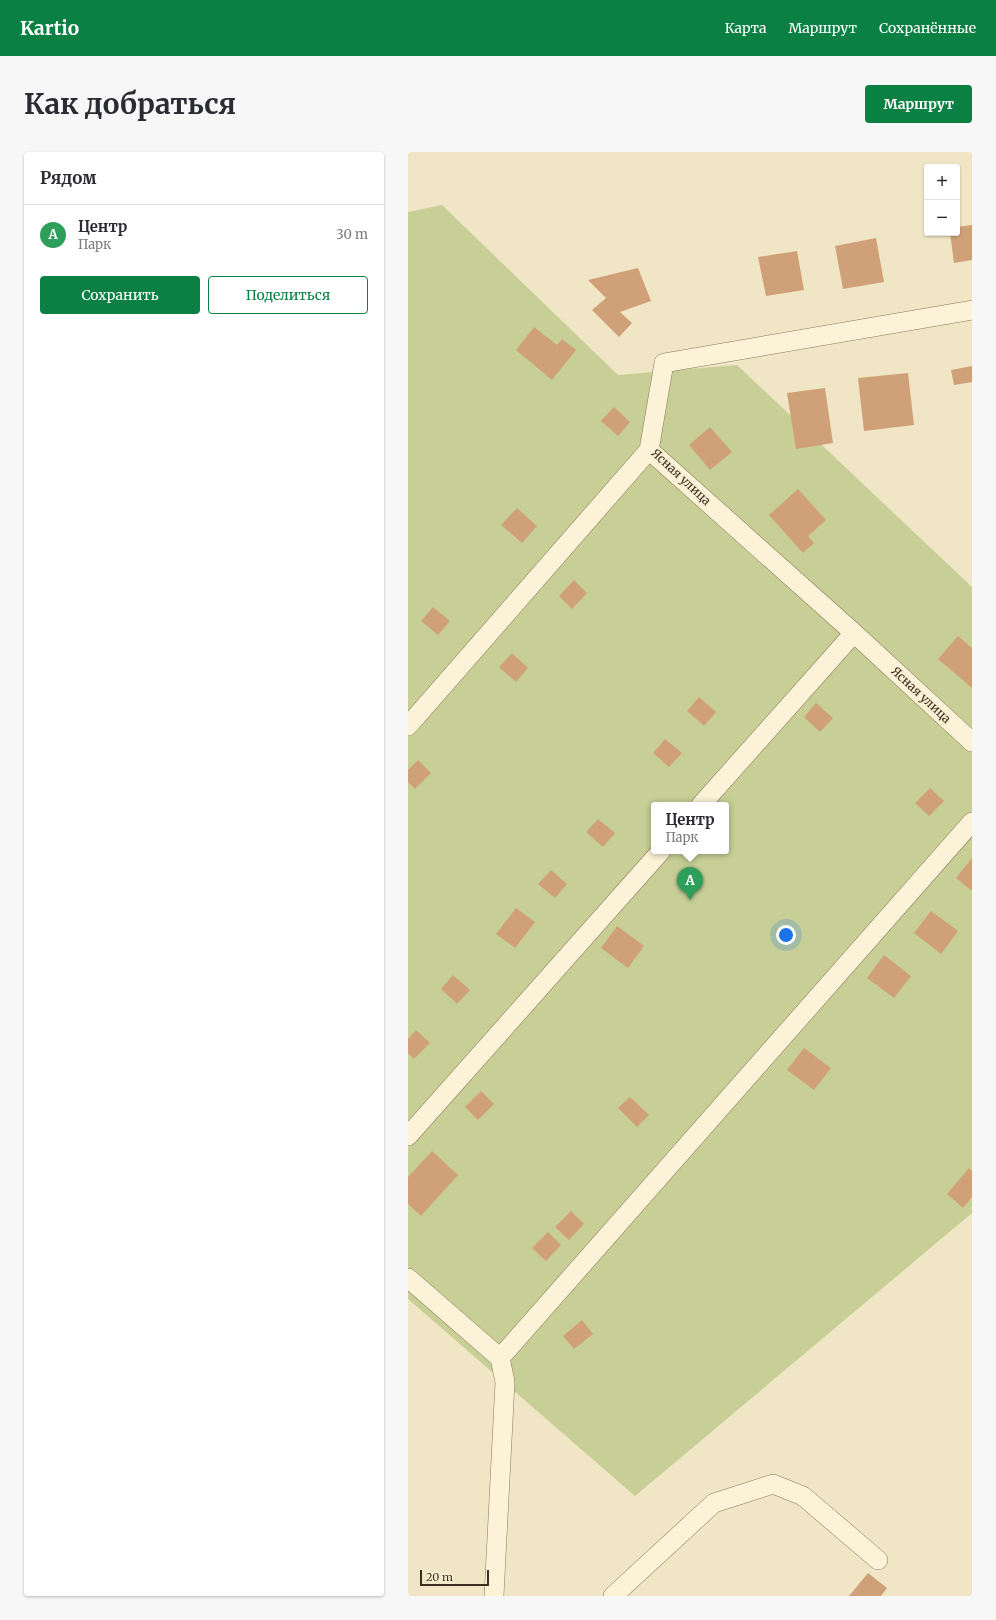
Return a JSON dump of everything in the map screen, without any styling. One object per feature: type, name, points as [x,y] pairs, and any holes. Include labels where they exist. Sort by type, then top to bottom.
[{"type":"street","name":"Ясная улица","points":[[972,310],[664,363],[649,450],[854,633],[972,742]]},
{"type":"street","points":[[408,726],[649,450]]},
{"type":"street","points":[[704,802],[854,633]]},
{"type":"street","points":[[500,1358],[972,822]]},
{"type":"street","points":[[408,1136],[657,854]]},
{"type":"street","points":[[408,1278],[500,1358],[505,1382],[494,1596]]},
{"type":"street","points":[[613,1596],[714,1503],[773,1484],[802,1496],[878,1560]]},
{"type":"green space","points":[[442,205],[618,375],[737,365],[972,587],[972,1213],[635,1496],[408,1299],[408,212]]},
{"type":"building","points":[[972,225],[972,260],[954,263],[950,236],[960,236],[960,227]]},
{"type":"building","points":[[876,238],[884,282],[843,289],[835,246]]},
{"type":"building","points":[[797,251],[804,290],[766,296],[758,257]]},
{"type":"building","points":[[638,268],[651,301],[620,312],[632,323],[619,337],[592,310],[606,298],[588,280]]},
{"type":"building","points":[[534,327],[557,345],[562,339],[576,350],[552,380],[516,350]]},
{"type":"building","points":[[972,366],[972,382],[954,385],[951,370]]},
{"type":"building","points":[[908,373],[914,425],[864,431],[858,378]]},
{"type":"building","points":[[825,388],[833,443],[796,449],[787,393]]},
{"type":"building","points":[[614,407],[630,422],[618,436],[601,421]]},
{"type":"building","points":[[710,427],[732,452],[710,470],[689,445]]},
{"type":"building","points":[[798,489],[826,520],[808,536],[814,543],[803,553],[769,515]]},
{"type":"building","points":[[517,508],[537,526],[522,543],[501,525]]},
{"type":"building","points":[[574,580],[587,593],[572,609],[559,596]]},
{"type":"building","points":[[433,607],[450,621],[438,635],[421,621]]},
{"type":"building","points":[[958,636],[972,648],[972,688],[938,659]]},
{"type":"building","points":[[512,653],[528,668],[516,682],[499,667]]},
{"type":"building","points":[[699,697],[716,712],[704,726],[687,711]]},
{"type":"building","points":[[816,703],[833,718],[820,732],[804,717]]},
{"type":"building","points":[[665,739],[682,753],[669,767],[653,753]]},
{"type":"building","points":[[418,760],[431,773],[415,789],[408,782],[408,770]]},
{"type":"building","points":[[930,788],[944,801],[929,816],[915,803]]},
{"type":"building","points":[[598,819],[615,833],[603,847],[586,832]]},
{"type":"building","points":[[972,858],[972,891],[956,878]]},
{"type":"building","points":[[551,870],[567,884],[555,898],[538,884]]},
{"type":"building","points":[[516,908],[535,922],[515,948],[496,934]]},
{"type":"building","points":[[931,911],[958,931],[941,954],[914,933]]},
{"type":"building","points":[[617,926],[644,946],[628,968],[601,948]]},
{"type":"building","points":[[884,955],[911,976],[894,998],[867,978]]},
{"type":"building","points":[[453,975],[470,990],[457,1004],[441,989]]},
{"type":"building","points":[[416,1030],[430,1043],[414,1059],[408,1053],[408,1039]]},
{"type":"building","points":[[804,1048],[831,1068],[814,1090],[787,1070]]},
{"type":"building","points":[[481,1091],[494,1104],[478,1120],[465,1107]]},
{"type":"building","points":[[630,1097],[649,1115],[637,1127],[618,1108]]},
{"type":"building","points":[[432,1151],[458,1175],[421,1216],[408,1204],[408,1177]]},
{"type":"building","points":[[969,1168],[972,1171],[972,1197],[963,1208],[947,1194]]},
{"type":"building","points":[[571,1211],[584,1224],[569,1240],[555,1227]]},
{"type":"building","points":[[548,1232],[561,1245],[546,1261],[532,1248]]},
{"type":"building","points":[[582,1320],[593,1334],[574,1349],[563,1336]]},
{"type":"building","points":[[868,1573],[887,1588],[881,1596],[849,1596]]},
{"type":"place","name":"Центр","points":[[690,900]]}]
